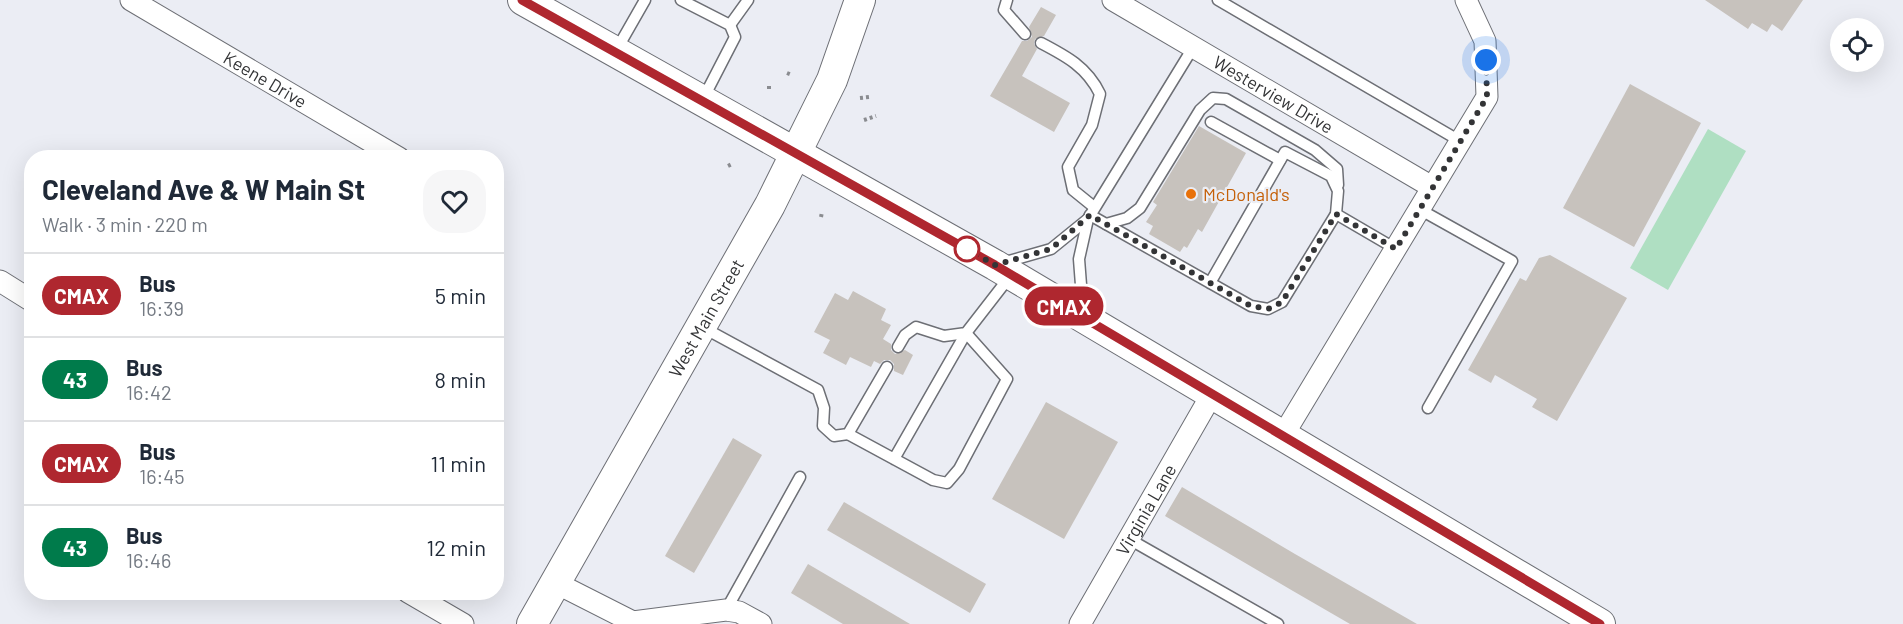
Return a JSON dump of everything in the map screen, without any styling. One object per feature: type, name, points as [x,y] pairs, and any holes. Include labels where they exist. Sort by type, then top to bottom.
[{"type":"main road","points":[[523,0],[1003,270],[1600,624]]},
{"type":"main road","name":"West Main Street","points":[[532,624],[759,224],[832,80],[860,0]]},
{"type":"street","name":"Keene Drive","points":[[131,0],[385,150]]},
{"type":"street","name":"Westerview Drive","points":[[1113,0],[1194,45],[1432,187]]},
{"type":"street","points":[[1282,437],[1487,97],[1485,41],[1466,0]]},
{"type":"street","points":[[0,280],[24,296]]},
{"type":"street","name":"Virginia Lane","points":[[1080,624],[1212,394]]},
{"type":"street","points":[[556,583],[633,622],[726,610],[740,612],[761,624]]},
{"type":"street","points":[[422,600],[463,624]]},
{"type":"lane","points":[[615,52],[645,0]]},
{"type":"lane","points":[[681,0],[730,25],[735,37],[702,101]]},
{"type":"lane","points":[[730,25],[748,0]]},
{"type":"lane","points":[[1007,0],[1004,10],[1025,34]]},
{"type":"lane","points":[[1218,0],[1460,141]]},
{"type":"lane","points":[[1041,43],[1069,57],[1091,76],[1100,93],[1092,125],[1068,167],[1073,190],[1091,214],[1106,224],[1251,306],[1268,309],[1282,302],[1336,214],[1338,191],[1336,169],[1316,150],[1226,99],[1214,98],[1200,110],[1140,208],[1127,218],[1106,224]]},
{"type":"lane","points":[[1084,318],[1079,259],[1091,214],[1194,45]]},
{"type":"lane","points":[[1211,122],[1280,160]]},
{"type":"lane","points":[[1209,283],[1284,152],[1330,176],[1338,191]]},
{"type":"lane","points":[[1419,209],[1512,261],[1428,408]]},
{"type":"lane","points":[[894,459],[1003,270],[1051,249],[1091,214]]},
{"type":"lane","points":[[1336,214],[1396,249]]},
{"type":"lane","points":[[700,326],[818,390],[824,408],[823,426],[834,436],[848,434],[933,480],[947,483],[959,468],[1007,379],[966,333]]},
{"type":"lane","points":[[898,347],[905,335],[916,327],[944,336],[966,333]]},
{"type":"lane","points":[[848,434],[887,367]]},
{"type":"lane","points":[[726,610],[800,477]]},
{"type":"lane","points":[[1129,539],[1278,624]]},
{"type":"path","points":[[860,98],[869,97]]},
{"type":"path","points":[[864,120],[876,116]]},
{"type":"green space","points":[[1708,129],[1746,151],[1668,290],[1630,268]]},
{"type":"building","points":[[1705,0],[1803,0],[1782,31],[1772,24],[1767,32],[1752,23],[1748,29]]},
{"type":"building","points":[[1041,7],[1056,15],[1044,36],[1035,39],[1034,44],[1037,49],[1022,76],[1070,103],[1054,132],[990,96],[1022,41],[1027,41],[1032,37],[1029,27]]},
{"type":"building","points":[[1630,84],[1701,123],[1634,247],[1563,208]]},
{"type":"building","name":"McDonald's","points":[[1199,126],[1246,153],[1202,232],[1198,229],[1187,248],[1184,246],[1180,252],[1149,234],[1153,226],[1146,222],[1157,205],[1153,202]]},
{"type":"building","points":[[1550,255],[1627,298],[1557,421],[1532,407],[1537,399],[1495,375],[1491,383],[1468,370],[1520,278],[1526,281],[1539,258]]},
{"type":"building","points":[[853,291],[886,309],[881,320],[891,325],[883,339],[891,344],[891,350],[895,354],[905,350],[913,355],[903,375],[894,371],[894,364],[890,360],[884,360],[880,364],[874,361],[871,367],[850,357],[846,365],[823,353],[830,340],[814,332],[835,293],[848,300]]},
{"type":"building","points":[[1046,402],[1118,442],[1064,539],[992,499]]},
{"type":"building","points":[[733,438],[762,455],[694,573],[665,556]]},
{"type":"building","points":[[1182,487],[1417,624],[1350,624],[1293,591],[1165,516]]},
{"type":"building","points":[[844,502],[986,584],[970,613],[827,530]]},
{"type":"building","points":[[808,564],[910,624],[843,624],[791,593]]},
{"type":"bus line","name":"CMAX","points":[[522,0],[995,265],[1600,624]]},
{"type":"place","name":"McDonald's","points":[[1191,194]]},
{"type":"route","points":[[967,249],[995,265],[1051,249],[1090,215],[1251,306],[1268,309],[1282,302],[1336,214],[1396,249],[1487,97],[1486,60]]}]
